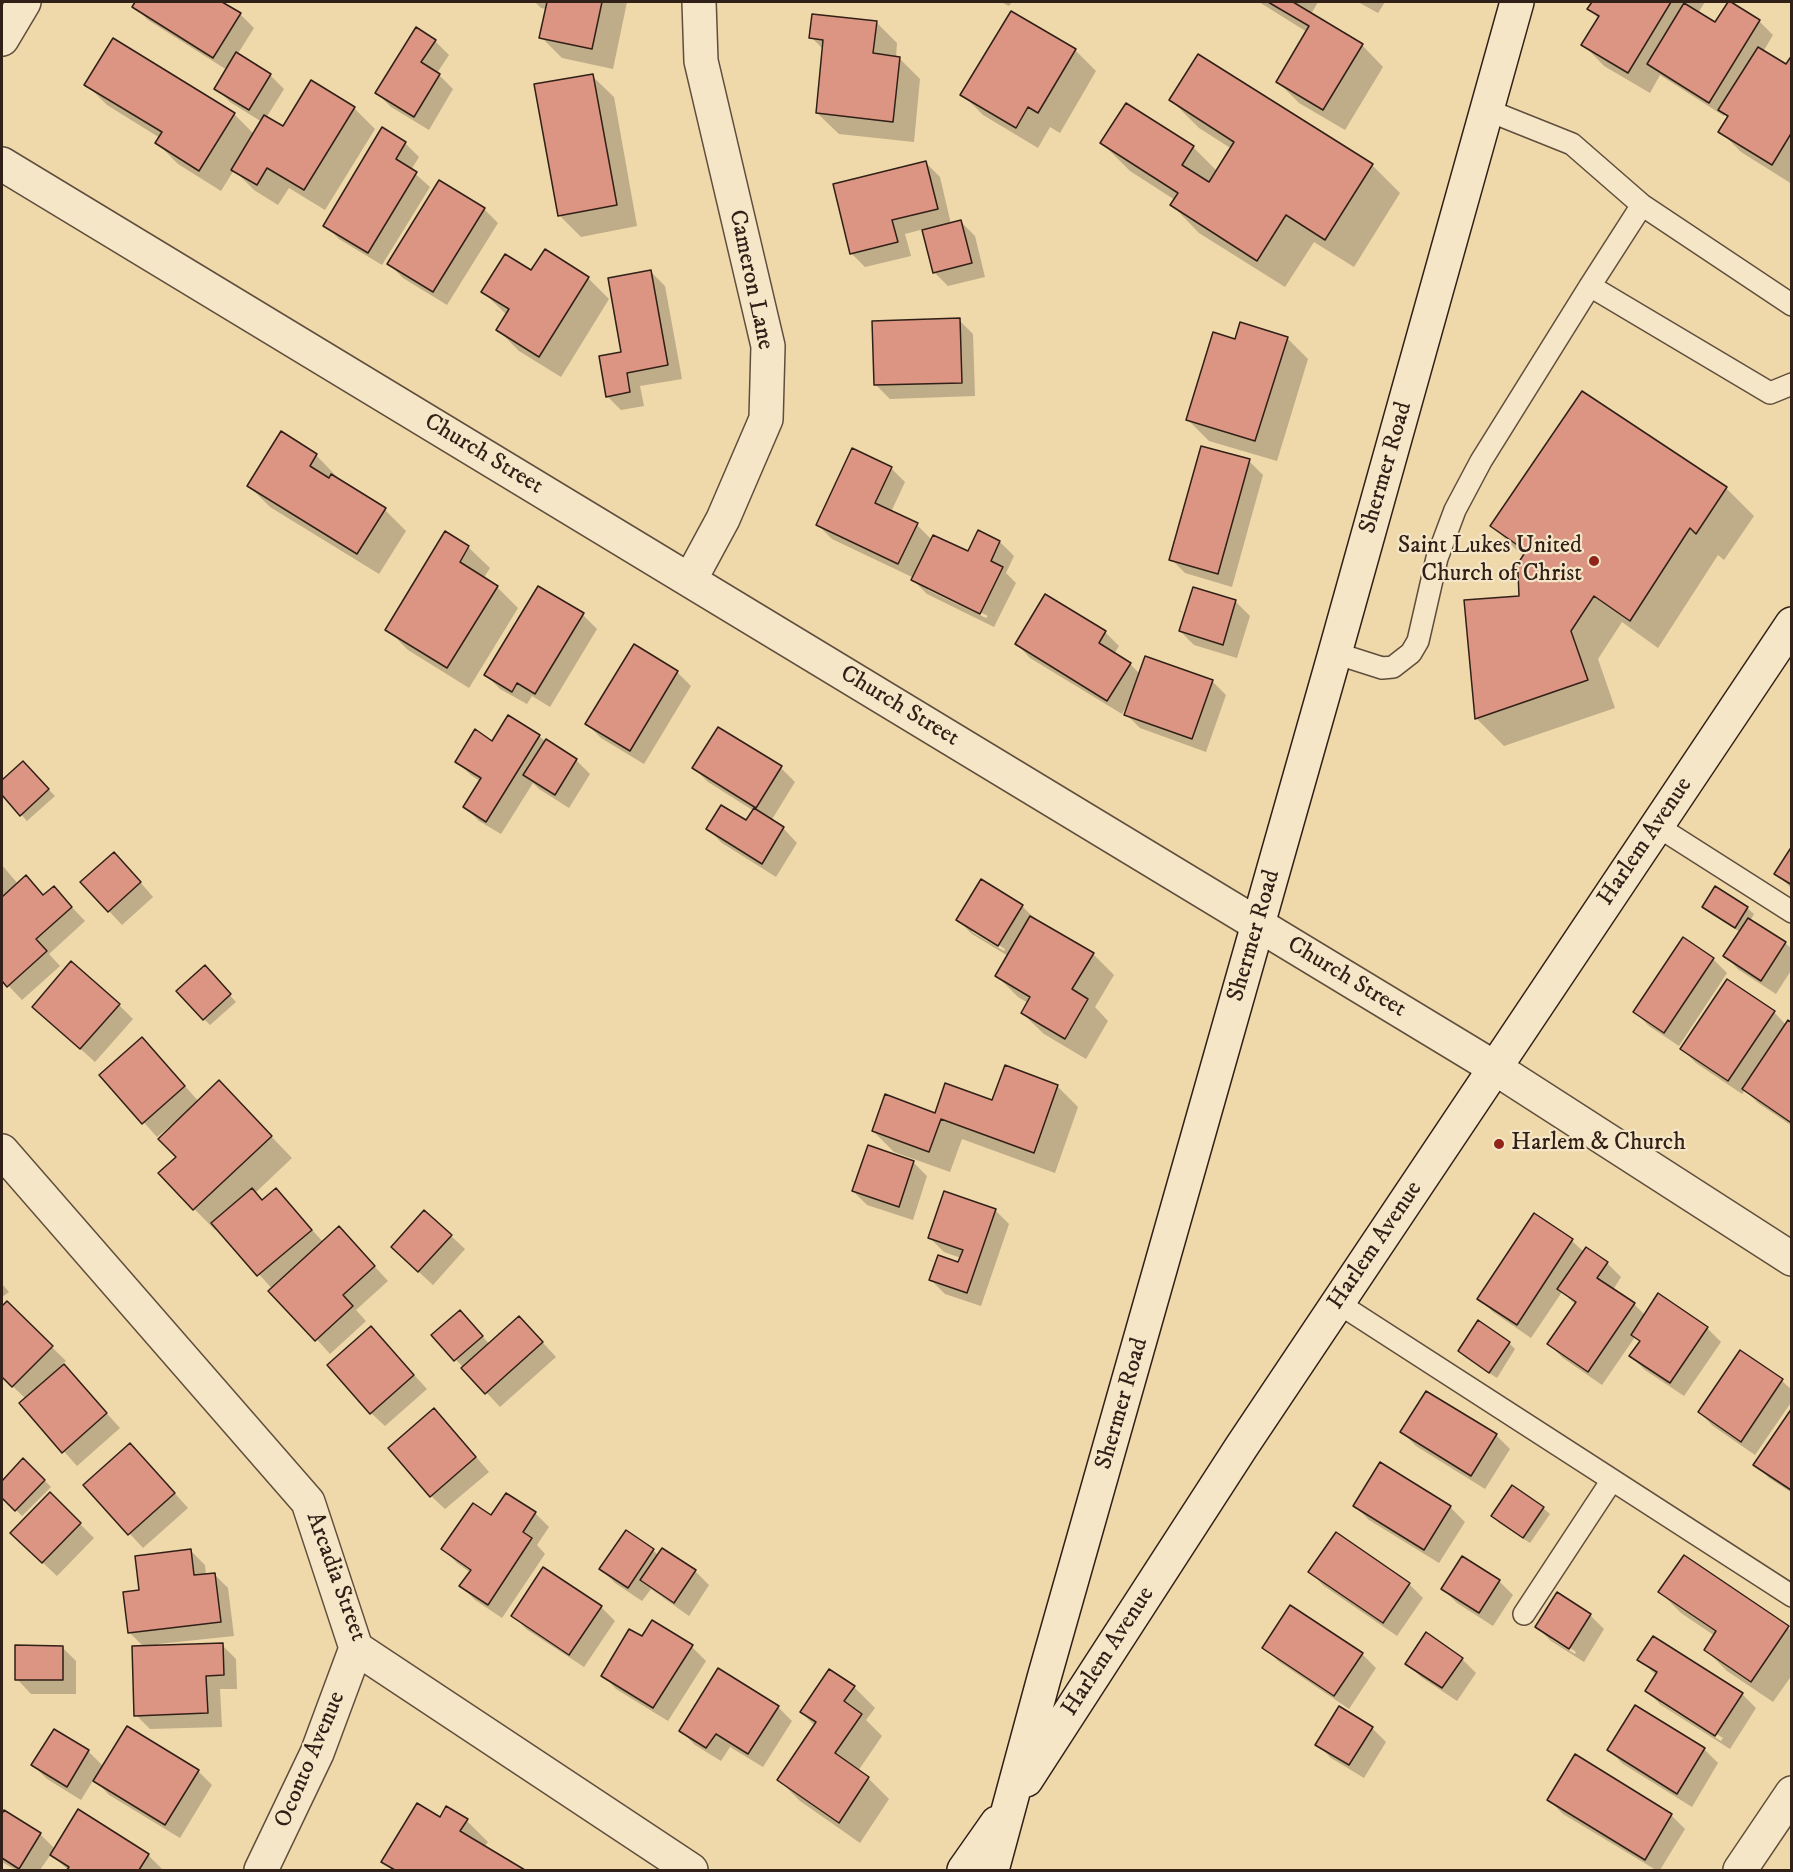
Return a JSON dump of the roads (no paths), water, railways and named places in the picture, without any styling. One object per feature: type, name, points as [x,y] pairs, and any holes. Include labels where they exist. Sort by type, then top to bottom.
[{"type":"street","points":[[2,39],[24,2]]},
{"type":"street","name":"Cameron Lane","points":[[690,580],[723,519],[766,419],[768,346],[701,61],[699,2]]},
{"type":"street","name":"Shermer Road","points":[[992,1870],[1518,2]]},
{"type":"street","name":"Church Street","points":[[2,164],[1495,1068],[1791,1259]]},
{"type":"street","name":"Harlem Avenue","points":[[964,1870],[1008,1807],[1242,1446],[1791,624]]},
{"type":"street","name":"Arcadia Street","points":[[2,1151],[308,1503],[356,1648],[691,1870]]},
{"type":"street","name":"Oconto Avenue","points":[[261,1870],[317,1753],[356,1648]]},
{"type":"street","points":[[1740,1870],[1791,1793]]},
{"type":"lane","points":[[1487,110],[1572,144],[1642,205],[1791,305]]},
{"type":"lane","points":[[1335,653],[1382,668],[1393,667],[1411,653],[1418,640],[1437,558],[1455,510],[1481,461],[1642,205]]},
{"type":"lane","points":[[1590,286],[1770,393],[1791,384]]},
{"type":"lane","points":[[1657,826],[1791,912]]},
{"type":"lane","points":[[1338,1303],[1791,1596]]},
{"type":"lane","points":[[1524,1614],[1612,1480]]},
{"type":"place","name":"Saint Lukes United Church of Christ","points":[[1594,561]]},
{"type":"place","name":"Harlem & Church","points":[[1499,1144]]}]
